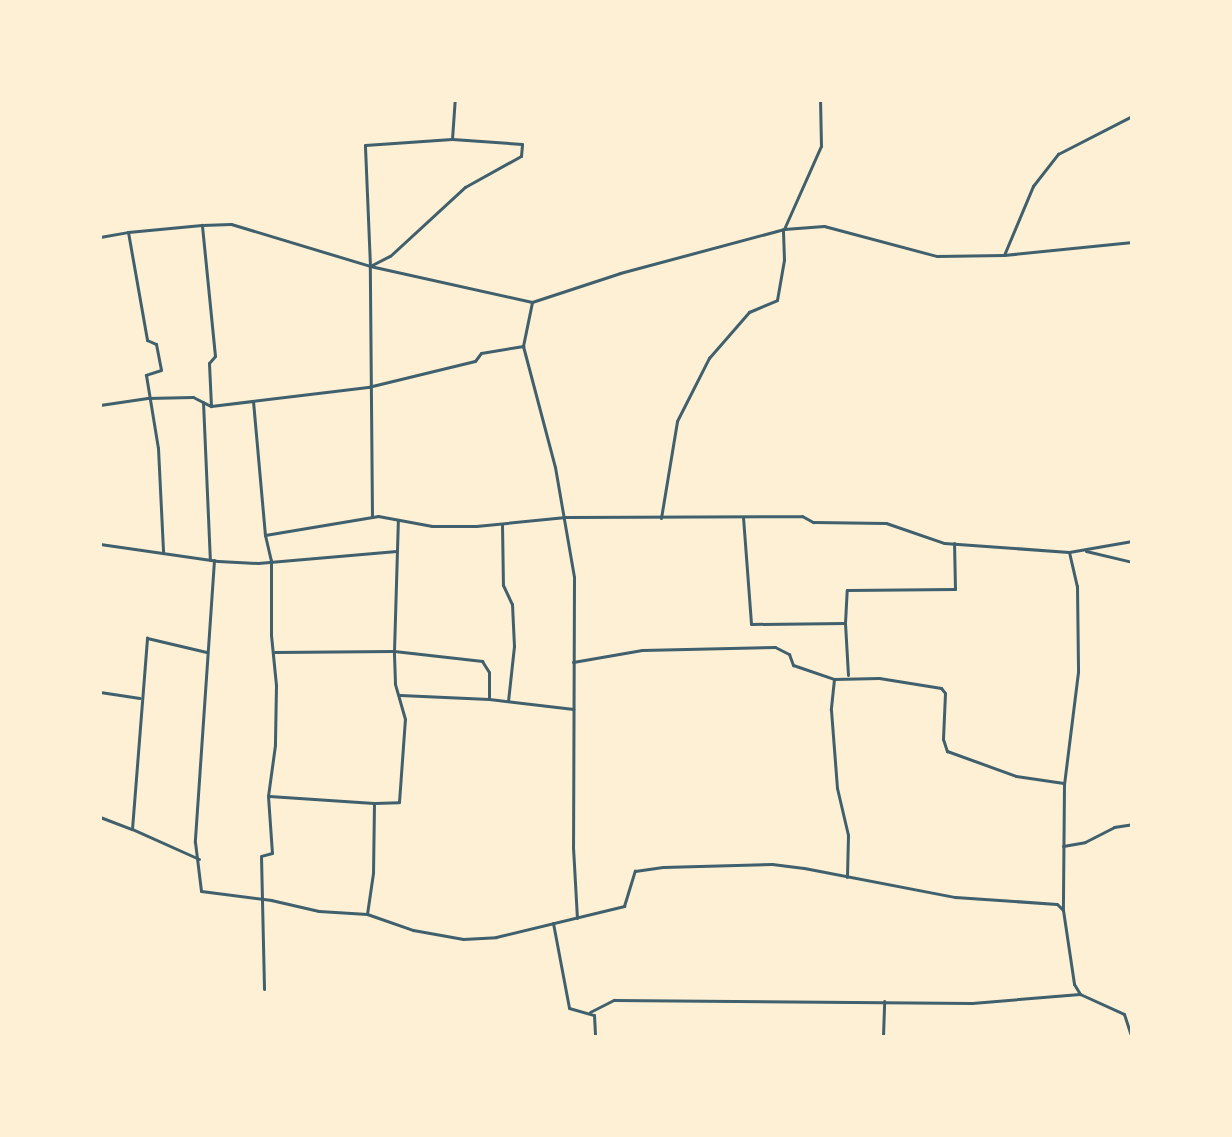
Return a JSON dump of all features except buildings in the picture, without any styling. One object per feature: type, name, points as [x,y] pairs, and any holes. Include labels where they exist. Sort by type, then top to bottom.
[{"type":"street","points":[[452,139],[455,100]]},
{"type":"street","points":[[661,518],[677,421],[709,358],[749,312],[777,300],[784,260],[784,229],[821,146],[820,100]]},
{"type":"street","points":[[1004,255],[1033,186],[1058,154],[1131,116]]},
{"type":"street","points":[[370,266],[390,256],[465,187],[521,156],[522,144],[452,139],[365,145],[370,266],[368,387],[372,517]]},
{"type":"street","points":[[100,237],[128,232],[231,224],[370,266],[532,302],[620,273],[784,229],[824,226],[937,256],[1004,255],[1131,242]]},
{"type":"street","points":[[202,225],[215,356],[209,363],[212,406]]},
{"type":"street","points":[[128,232],[147,340],[156,344],[161,370],[146,375],[147,398],[158,448],[164,552]]},
{"type":"street","points":[[532,302],[523,346],[566,517],[574,577],[573,709],[577,918]]},
{"type":"street","points":[[100,405],[147,398],[193,397],[212,406],[368,387],[476,361],[481,352],[523,346]]},
{"type":"street","points":[[254,401],[265,535],[271,560],[274,652],[275,745],[268,796],[272,853],[261,856],[260,898],[264,989]]},
{"type":"street","points":[[202,402],[212,560],[195,842],[199,859],[197,885],[201,891],[260,898],[319,911],[367,914],[413,930],[463,939],[496,937],[624,906],[633,876],[639,870],[772,864],[955,897],[1057,904],[1063,910]]},
{"type":"street","points":[[265,535],[372,517],[432,526],[502,524],[566,517],[802,516],[813,522],[866,520],[954,543],[1069,552],[1086,551],[1131,562]]},
{"type":"street","points":[[743,517],[751,624],[845,623]]},
{"type":"street","points":[[268,796],[374,803],[399,802],[405,719],[395,683],[398,520]]},
{"type":"street","points":[[502,524],[503,585],[512,604],[514,646],[508,701]]},
{"type":"street","points":[[1086,551],[1087,548],[1131,540]]},
{"type":"street","points":[[849,676],[845,623],[847,590],[955,589],[954,543]]},
{"type":"street","points":[[100,544],[212,560],[271,560],[396,551]]},
{"type":"street","points":[[1069,552],[1077,586],[1078,672],[1064,783],[1063,910],[1074,984],[1080,994]]},
{"type":"street","points":[[132,829],[140,698],[147,638],[206,652]]},
{"type":"street","points":[[573,662],[642,650],[775,647],[789,654],[793,665],[834,679],[849,676],[941,688],[945,693],[943,739],[947,751],[1016,776],[1064,783]]},
{"type":"street","points":[[274,652],[394,651],[482,661],[489,672],[489,699]]},
{"type":"street","points":[[834,679],[831,710],[837,788],[848,835],[848,877]]},
{"type":"street","points":[[100,692],[140,698]]},
{"type":"street","points":[[400,695],[489,699],[573,709]]},
{"type":"street","points":[[367,914],[373,873],[374,803]]},
{"type":"street","points":[[100,817],[199,859]]},
{"type":"street","points":[[1063,846],[1085,842],[1114,827],[1131,824]]},
{"type":"street","points":[[553,923],[568,1008],[590,1012],[594,1015],[595,1036]]},
{"type":"street","points":[[590,1012],[614,1000],[1004,1001],[1080,994],[1124,1014],[1131,1036]]},
{"type":"street","points":[[883,1036],[884,1001]]}]
